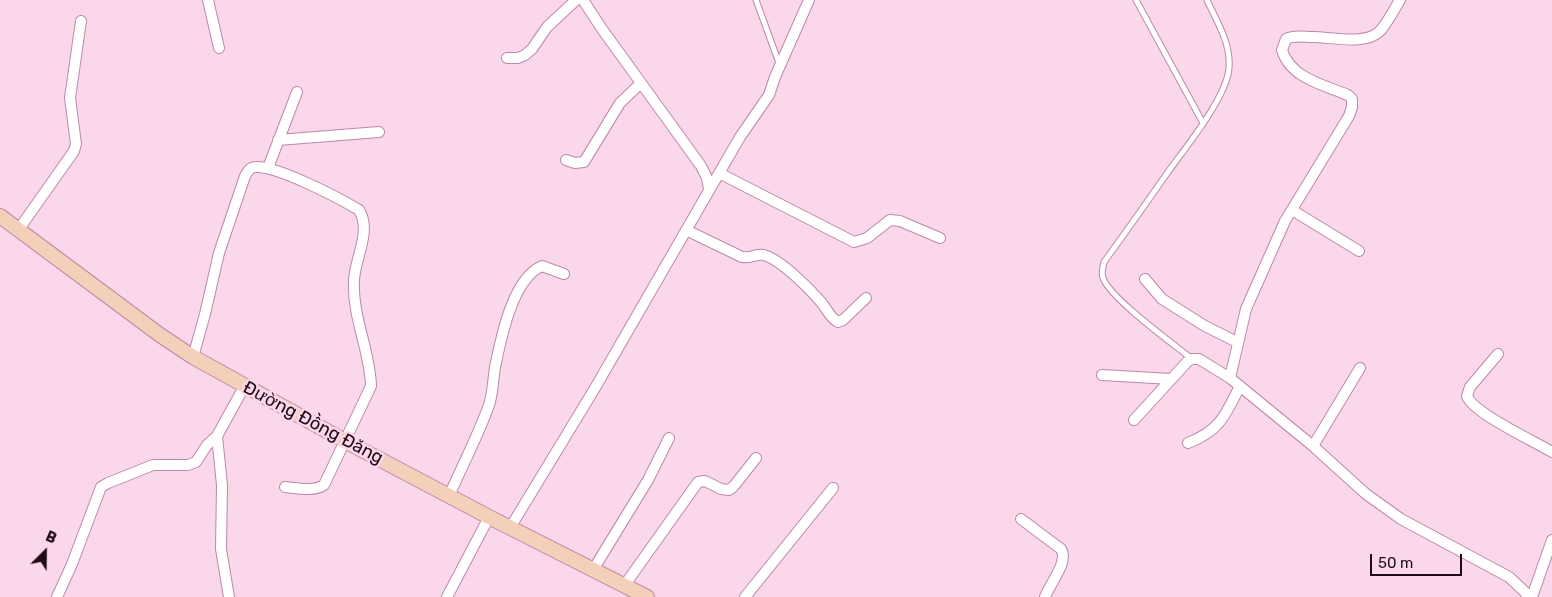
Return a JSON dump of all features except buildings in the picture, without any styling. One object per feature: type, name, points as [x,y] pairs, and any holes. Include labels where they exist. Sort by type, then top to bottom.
[{"type":"main road","name":"Đường Đồng Đăng","points":[[0,216],[160,335],[193,357],[449,496],[647,597]]},
{"type":"street","points":[[208,0],[219,48]]},
{"type":"street","points":[[507,58],[518,58],[525,55],[532,49],[547,26],[576,0]]},
{"type":"street","points":[[583,0],[701,166],[707,178],[709,190]]},
{"type":"street","points":[[510,528],[595,388],[719,172],[769,95],[780,65],[809,0]]},
{"type":"street","points":[[1230,378],[1246,308],[1285,221],[1342,129],[1352,107],[1352,99],[1348,95],[1306,78],[1290,66],[1282,50],[1286,39],[1292,37],[1328,36],[1361,40],[1372,38],[1380,30],[1400,0]]},
{"type":"street","points":[[19,229],[74,151],[76,144],[70,98],[81,21]]},
{"type":"street","points":[[566,160],[576,163],[584,162],[620,103],[642,84]]},
{"type":"street","points":[[268,168],[297,92]]},
{"type":"street","points":[[278,140],[379,132]]},
{"type":"street","points":[[193,357],[206,314],[219,253],[248,169],[254,167],[268,168],[294,177],[359,210],[364,218],[364,228],[354,278],[353,295],[371,375],[371,386],[327,480],[320,488],[285,487]]},
{"type":"street","points":[[719,172],[854,242],[867,238],[890,220],[900,221],[940,238]]},
{"type":"street","points":[[1292,210],[1359,251]]},
{"type":"street","points":[[686,230],[742,257],[748,258],[761,254],[770,258],[800,280],[832,318],[838,322],[844,320],[866,298]]},
{"type":"street","points":[[449,496],[489,404],[506,321],[519,290],[530,276],[542,266],[564,274]]},
{"type":"street","points":[[1145,279],[1162,298],[1205,326],[1238,342]]},
{"type":"street","points":[[1498,354],[1470,387],[1467,396],[1469,402],[1485,415],[1552,452]]},
{"type":"street","points":[[1134,420],[1188,361],[1199,359],[1240,386],[1313,446],[1366,494],[1401,519],[1509,577],[1525,592],[1527,597]]},
{"type":"street","points":[[1313,446],[1360,368]]},
{"type":"street","points":[[1102,375],[1171,379]]},
{"type":"street","points":[[56,597],[72,564],[101,487],[104,484],[153,465],[194,464],[207,445],[217,436],[244,386]]},
{"type":"street","points":[[1188,443],[1202,438],[1221,422],[1240,386]]},
{"type":"street","points":[[217,436],[222,485],[221,549],[229,597]]},
{"type":"street","points":[[593,570],[648,480],[669,438]]},
{"type":"street","points":[[624,586],[698,482],[705,481],[721,489],[729,490],[756,458]]},
{"type":"street","points":[[745,597],[833,488]]},
{"type":"street","points":[[447,597],[489,517]]},
{"type":"street","points":[[1021,519],[1061,549],[1064,554],[1064,561],[1045,597]]},
{"type":"street","points":[[1532,597],[1552,540]]},
{"type":"lane","points":[[756,0],[780,65]]},
{"type":"lane","points":[[1136,0],[1203,123]]},
{"type":"lane","points":[[1192,359],[1111,293],[1102,271],[1104,262],[1203,123],[1228,79],[1228,44],[1206,0]]}]
